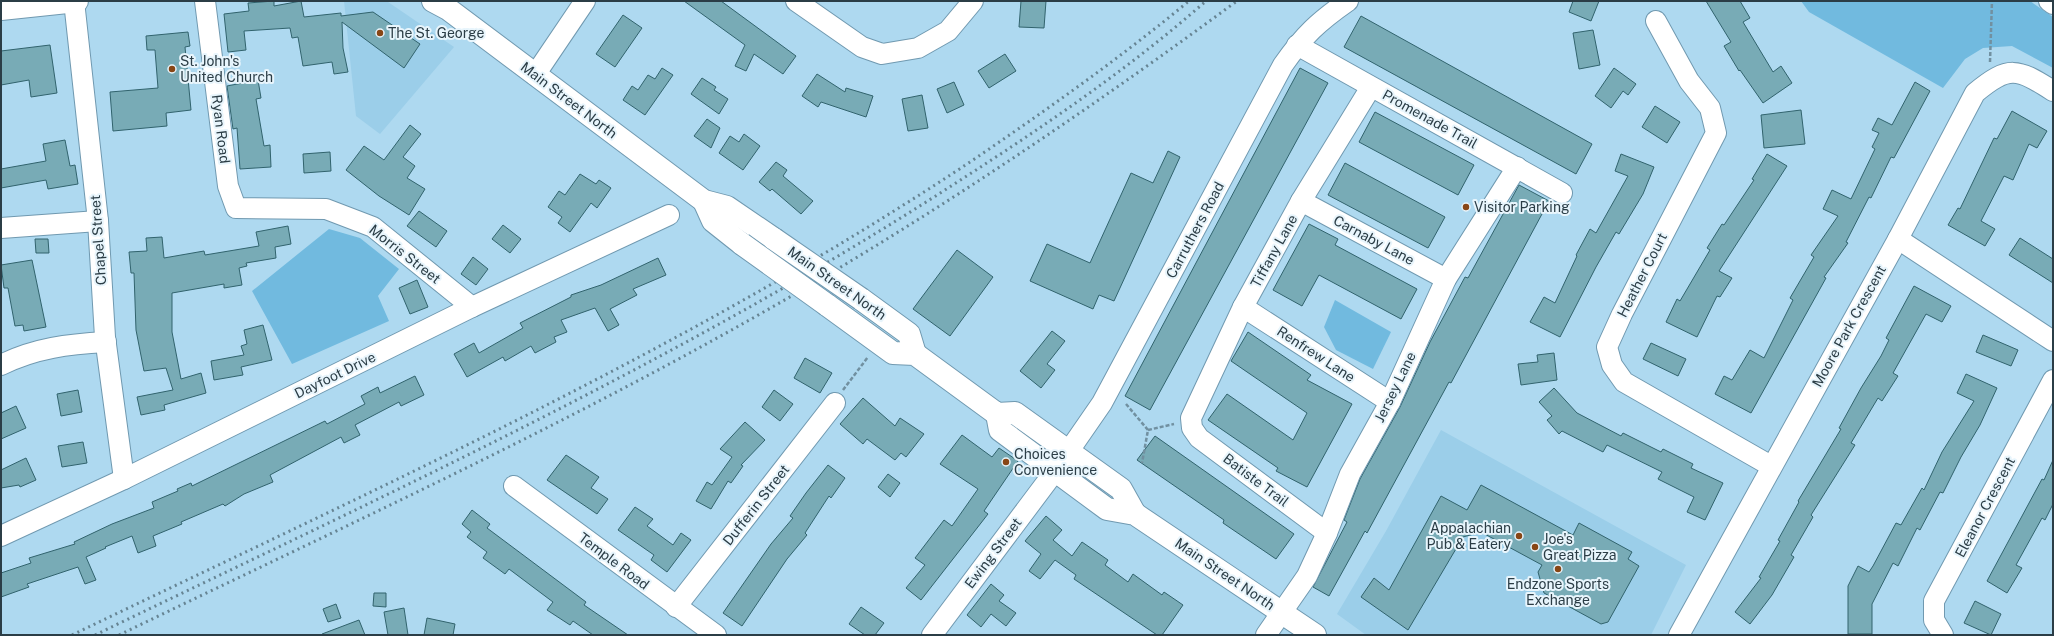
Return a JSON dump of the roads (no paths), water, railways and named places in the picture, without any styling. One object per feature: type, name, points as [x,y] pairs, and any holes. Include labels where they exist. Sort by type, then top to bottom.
[{"type":"main road","points":[[1,9],[33,3],[77,1]]},
{"type":"main road","name":"Main Street North","points":[[433,1],[448,9],[704,201],[727,207],[909,334],[915,354],[893,353],[742,244],[713,221],[704,201]]},
{"type":"main road","points":[[915,354],[997,414]]},
{"type":"main road","name":"Main Street North","points":[[1135,514],[1121,489],[1068,450],[1015,413],[997,414],[1000,430],[1106,509],[1135,514],[1283,612],[1315,635]]},
{"type":"street","name":"Chapel Street","points":[[74,1],[98,221],[106,342],[124,479]]},
{"type":"street","name":"Ryan Road","points":[[205,1],[228,186],[236,208]]},
{"type":"street","points":[[535,75],[585,1]]},
{"type":"street","points":[[796,1],[862,48],[882,54],[918,48],[948,31],[973,1]]},
{"type":"street","name":"Carruthers Road","points":[[1055,471],[1068,450],[1102,403],[1283,66],[1297,45],[1317,23],[1348,1]]},
{"type":"street","points":[[2049,1],[2053,4]]},
{"type":"street","name":"Heather Court","points":[[1656,21],[1689,81],[1710,108],[1716,132],[1622,314],[1607,347],[1608,353],[1612,365],[1624,382],[1771,466]]},
{"type":"street","name":"Promenade Trail","points":[[1297,45],[1562,193]]},
{"type":"street","name":"Moore Park Crescent","points":[[1679,635],[1771,466],[1898,239],[1975,93],[1993,78],[2016,72],[2028,75],[2053,91]]},
{"type":"street","name":"Tiffany Lane","points":[[1184,422],[1193,411],[1243,307],[1301,201],[1371,87]]},
{"type":"street","name":"Jersey Lane","points":[[1266,635],[1307,576],[1327,533],[1350,474],[1390,402],[1446,278],[1517,167]]},
{"type":"street","name":"Carnaby Lane","points":[[1301,201],[1446,278]]},
{"type":"street","name":"Morris Street","points":[[236,208],[326,209],[374,227],[472,307]]},
{"type":"street","name":"Dayfoot Drive","points":[[1,536],[124,479],[472,307],[669,215]]},
{"type":"street","points":[[1,228],[98,221]]},
{"type":"street","points":[[1898,239],[2053,341]]},
{"type":"street","name":"Renfrew Lane","points":[[1243,307],[1390,402]]},
{"type":"street","points":[[1,365],[38,350],[68,344],[106,342]]},
{"type":"street","name":"Eleanor Crescent","points":[[1943,635],[1934,620],[1934,601],[2053,380]]},
{"type":"street","name":"Dufferin Street","points":[[676,607],[835,403]]},
{"type":"street","name":"Batiste Trail","points":[[1184,422],[1192,428],[1199,438],[1327,533]]},
{"type":"street","name":"Ewing Street","points":[[932,635],[1055,471]]},
{"type":"street","name":"Temple Road","points":[[514,486],[676,607],[716,635]]},
{"type":"railway","points":[[72,635],[301,526],[529,414],[642,356],[753,295],[863,230],[970,162],[1081,84],[1189,1]]},
{"type":"railway","points":[[95,635],[415,481],[626,374],[730,318],[833,259],[934,197],[1039,128],[1108,80],[1206,1]]},
{"type":"railway","points":[[119,635],[434,484],[590,406],[744,323],[934,210],[996,170],[1118,87],[1237,1]]},
{"type":"place","name":"The St. George","points":[[380,33]]},
{"type":"place","name":"St. John's United Church","points":[[172,69]]},
{"type":"place","name":"Visitor Parking","points":[[1466,207]]},
{"type":"place","name":"Choices Convenience","points":[[1006,462]]},
{"type":"place","name":"Appalachian Pub & Eatery","points":[[1519,536]]},
{"type":"place","name":"Joe's Great Pizza","points":[[1535,547]]},
{"type":"place","name":"Endzone Sports Exchange","points":[[1558,569]]}]
